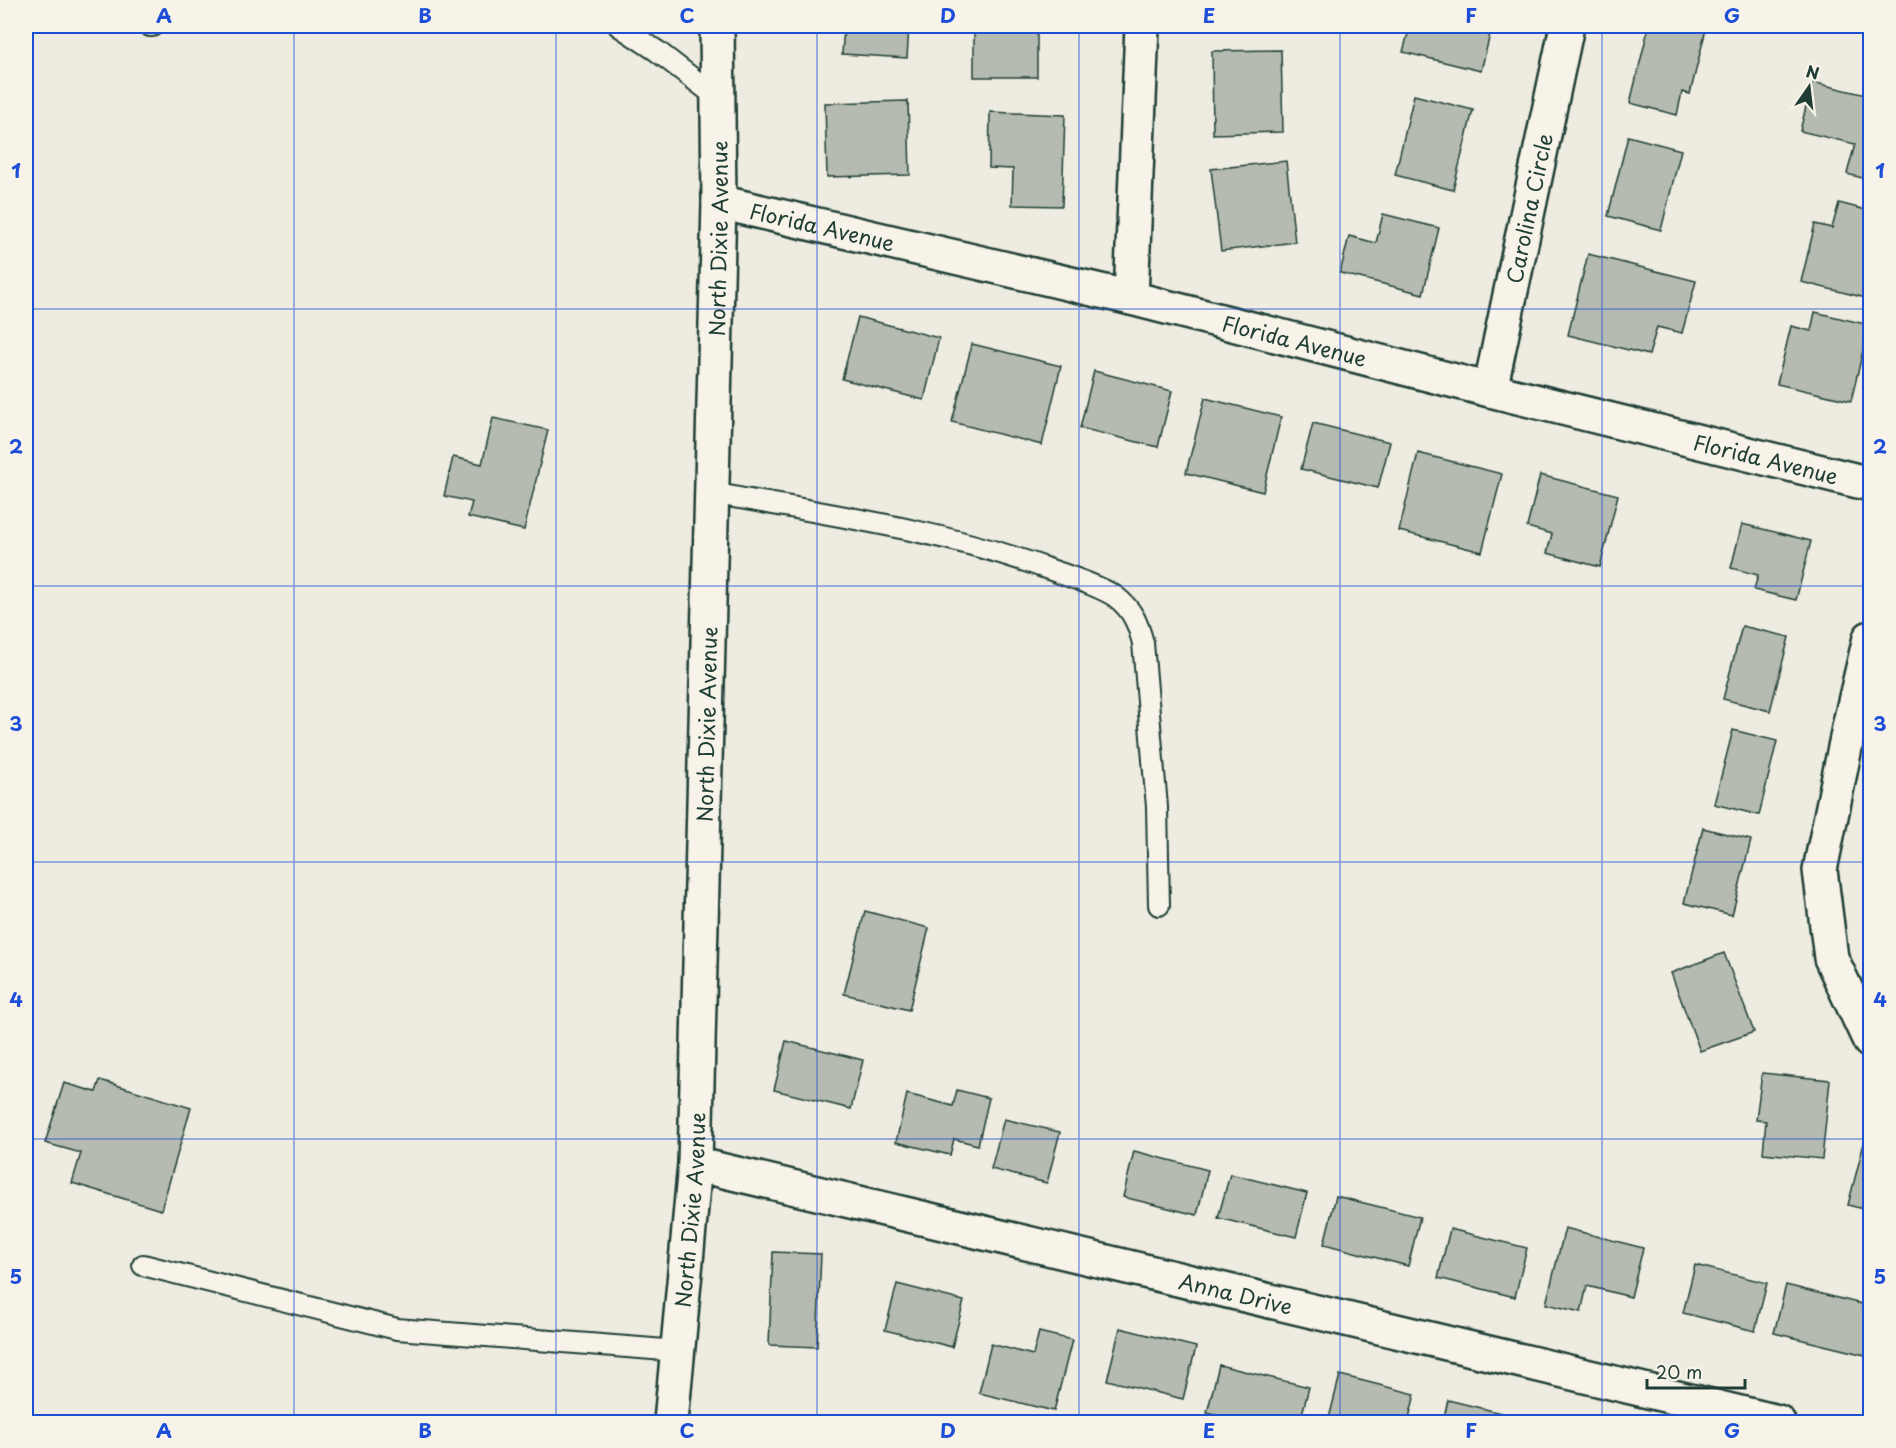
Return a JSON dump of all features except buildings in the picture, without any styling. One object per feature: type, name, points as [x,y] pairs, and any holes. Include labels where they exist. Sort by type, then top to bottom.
[{"type":"street","name":"North Dixie Avenue","points":[[671,1422],[695,1164],[719,202],[717,26]]},
{"type":"street","points":[[1131,298],[1143,26]]},
{"type":"street","name":"Carolina Circle","points":[[1490,390],[1567,26]]},
{"type":"street","name":"Florida Avenue","points":[[719,202],[1131,298],[1870,484]]},
{"type":"street","points":[[1870,638],[1820,870],[1831,958],[1870,1041]]},
{"type":"street","name":"Anna Drive","points":[[695,1164],[1778,1422]]},
{"type":"lane","points":[[618,26],[657,51],[718,98]]},
{"type":"lane","points":[[711,493],[915,530],[1020,558],[1079,580],[1116,597],[1136,618],[1143,643],[1157,807],[1159,905]]},
{"type":"lane","points":[[143,1265],[396,1329],[678,1352]]}]
